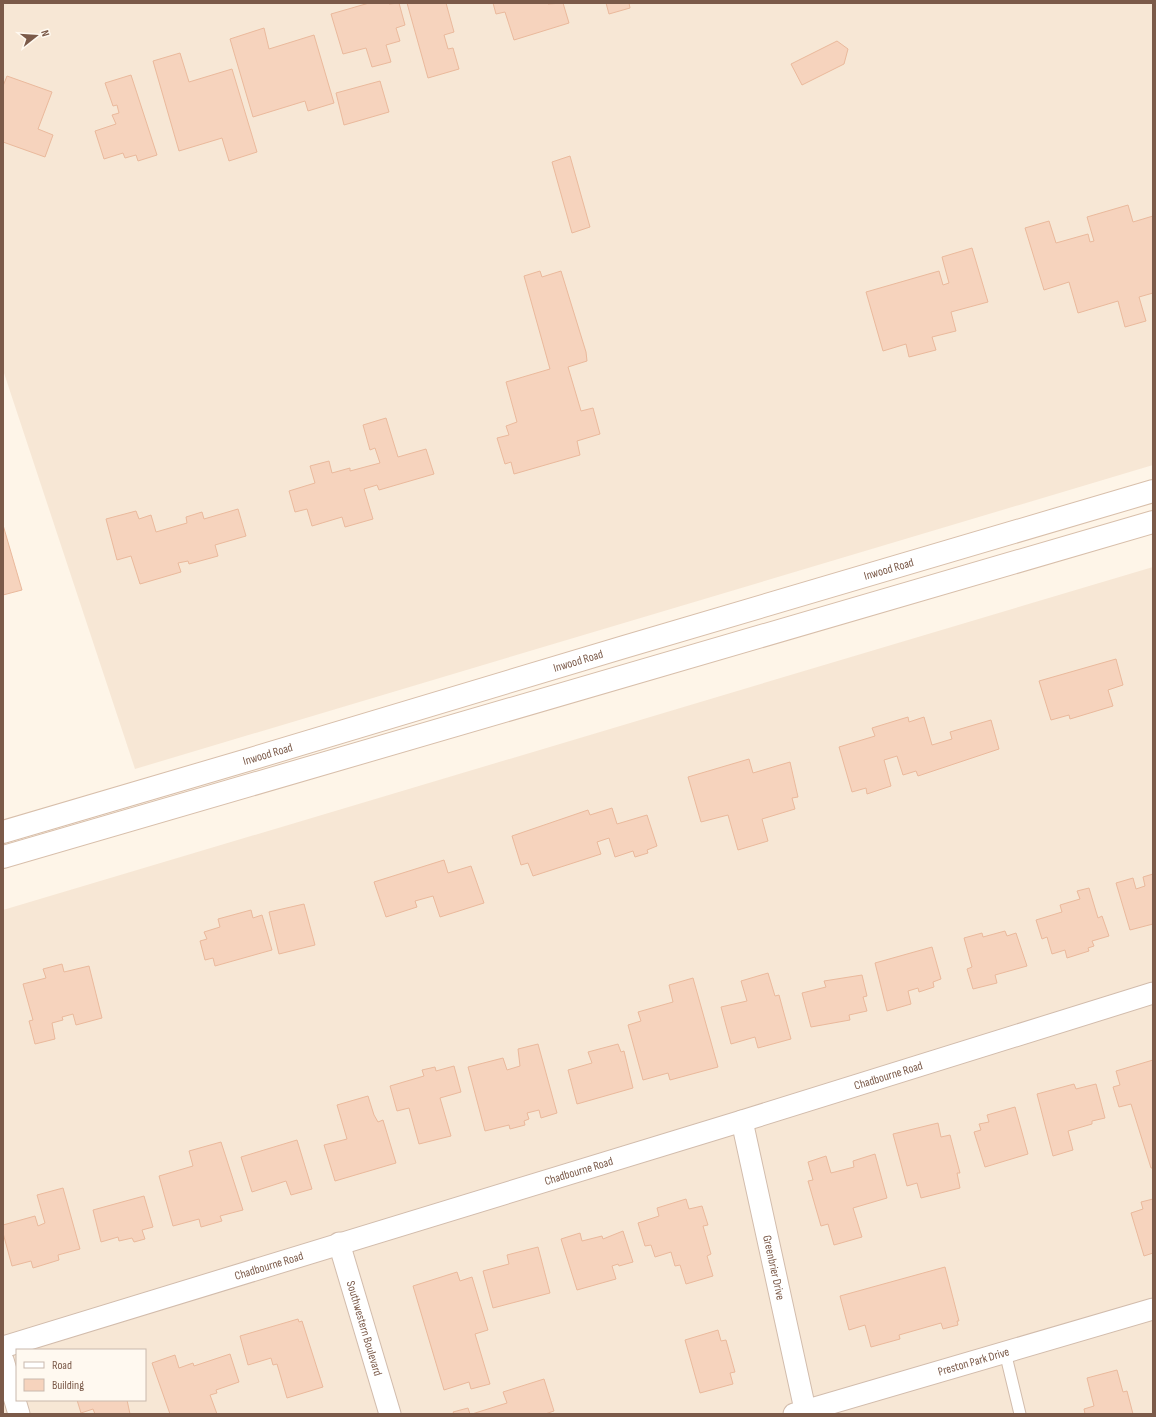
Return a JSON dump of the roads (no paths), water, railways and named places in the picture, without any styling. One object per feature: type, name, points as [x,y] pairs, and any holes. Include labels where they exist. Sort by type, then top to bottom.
[{"type":"main road","name":"Inwood Road","points":[[3,832],[624,646],[1153,491]]},
{"type":"main road","points":[[1060,518],[1068,547]]},
{"type":"main road","name":"Inwood Road","points":[[3,857],[1153,522]]},
{"type":"main road","points":[[624,646],[631,674]]},
{"type":"main road","points":[[88,807],[94,830]]},
{"type":"street","name":"Chadbourne Road","points":[[3,1347],[742,1121],[1153,993]]},
{"type":"street","name":"Greenbrier Drive","points":[[742,1121],[802,1413]]},
{"type":"street","name":"Southwestern Boulevard","points":[[339,1243],[390,1414]]},
{"type":"street","name":"Preston Park Drive","points":[[802,1413],[1153,1309]]},
{"type":"street","points":[[3,1360],[19,1414]]},
{"type":"lane","points":[[1005,1352],[1020,1414]]}]
